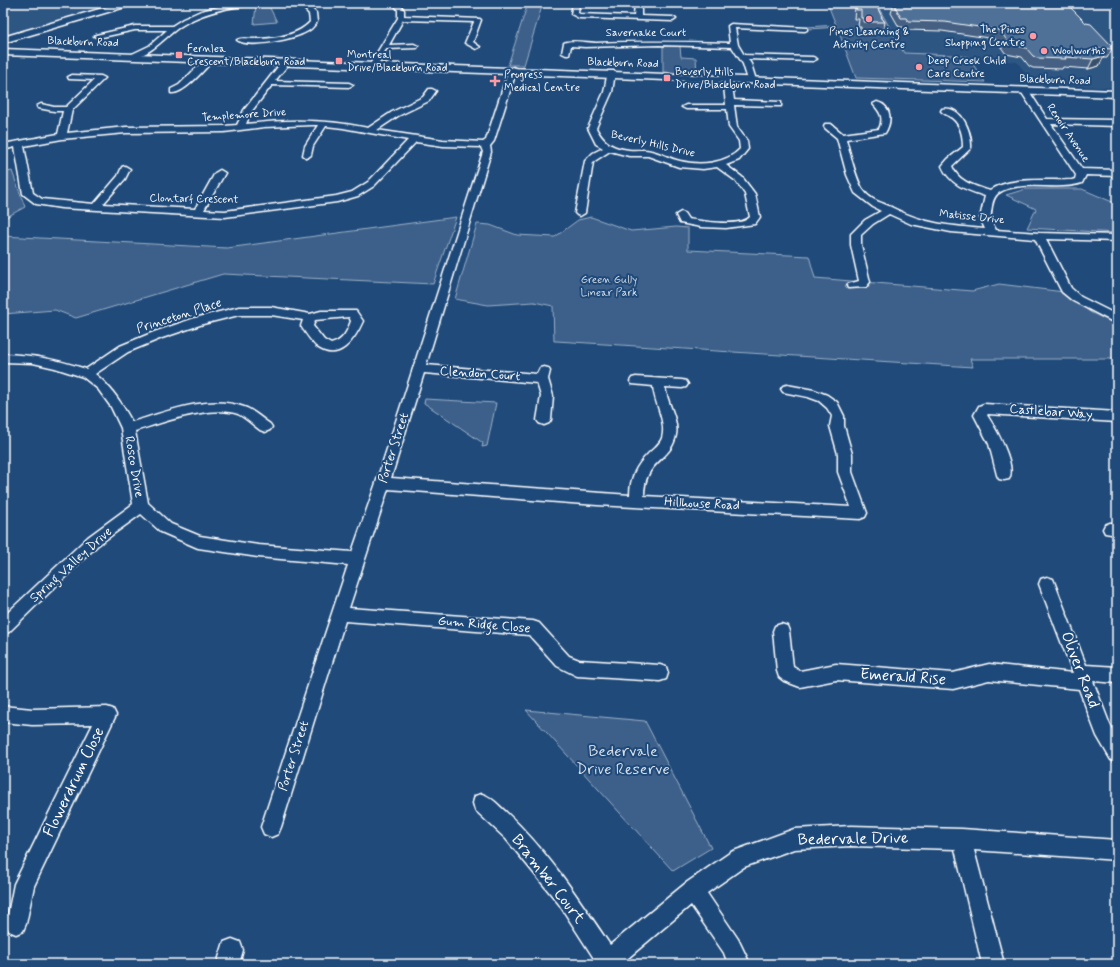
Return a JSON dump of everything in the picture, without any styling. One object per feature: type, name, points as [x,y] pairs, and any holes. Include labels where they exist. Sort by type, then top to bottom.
[{"type":"main road","points":[[5,40],[129,3]]},
{"type":"main road","name":"Blackburn Road","points":[[3,51],[132,56],[151,53],[286,62]]},
{"type":"main road","name":"Blackburn Road","points":[[151,53],[208,60],[728,78],[1117,94]]},
{"type":"main road","name":"Blackburn Road","points":[[751,79],[1117,91]]},
{"type":"street","points":[[151,53],[172,28],[185,20],[206,12],[249,3]]},
{"type":"street","points":[[241,40],[261,42],[293,39],[314,20],[312,10],[302,3]]},
{"type":"street","points":[[374,65],[401,18],[401,10],[396,3]]},
{"type":"street","points":[[576,3],[574,14],[580,16],[673,19]]},
{"type":"street","points":[[637,18],[638,3]]},
{"type":"street","points":[[401,18],[478,20],[469,43],[476,46]]},
{"type":"street","points":[[751,79],[747,64],[734,45],[731,26],[805,28]]},
{"type":"street","points":[[98,36],[135,28],[172,28]]},
{"type":"street","name":"Savernake Court","points":[[566,53],[568,44],[629,47],[659,43],[734,45]]},
{"type":"street","points":[[385,47],[414,46]]},
{"type":"street","points":[[742,57],[813,59]]},
{"type":"street","points":[[174,91],[182,87],[208,60]]},
{"type":"street","points":[[240,127],[247,112],[286,62]]},
{"type":"street","name":"Porter Street","points":[[271,827],[339,614],[383,483],[488,152],[485,145],[490,141],[513,70]]},
{"type":"street","name":"Beverly Hills Drive","points":[[611,74],[608,92],[592,128],[599,142],[609,148],[629,153],[649,153],[679,164],[703,166],[719,164],[736,158],[744,149],[743,141],[733,127],[728,78]]},
{"type":"street","points":[[62,136],[68,109],[101,78],[72,76]]},
{"type":"street","points":[[270,83],[349,85]]},
{"type":"street","name":"Renoir Avenue","points":[[991,195],[998,189],[1020,184],[1073,183],[1079,181],[1082,175],[1024,90]]},
{"type":"street","points":[[369,131],[390,117],[426,98],[432,91]]},
{"type":"street","points":[[686,107],[731,104],[778,104]]},
{"type":"street","points":[[828,126],[841,137],[882,131],[887,120],[884,109],[877,104]]},
{"type":"street","points":[[41,106],[54,109],[68,109]]},
{"type":"street","points":[[945,111],[954,114],[962,123],[968,136],[967,148],[947,166],[948,172],[966,186],[991,195],[989,197],[985,218],[992,232]]},
{"type":"street","points":[[1045,121],[1117,123]]},
{"type":"street","name":"Templemore Drive","points":[[3,147],[62,136],[126,130],[224,129],[312,122],[343,125],[369,131],[444,143],[485,145]]},
{"type":"street","points":[[307,155],[309,146],[324,123]]},
{"type":"street","name":"Matisse Drive","points":[[841,137],[852,175],[860,193],[876,205],[915,222],[951,229],[1039,236],[1117,238]]},
{"type":"street","name":"Clontarf Crescent","points":[[19,144],[28,194],[39,202],[49,204],[225,214],[337,199],[356,194],[371,184],[414,139]]},
{"type":"street","points":[[580,214],[589,161],[596,155],[609,148]]},
{"type":"street","points":[[681,215],[684,220],[695,223],[737,226],[751,222],[755,217],[750,194],[738,179],[719,164]]},
{"type":"street","points":[[96,207],[122,177],[125,169]]},
{"type":"street","points":[[1080,172],[1117,172]]},
{"type":"street","points":[[198,212],[220,173]]},
{"type":"street","points":[[852,286],[862,285],[865,282],[856,245],[856,234],[869,222],[890,210]]},
{"type":"street","points":[[1039,236],[1066,290],[1078,299],[1117,320]]},
{"type":"street","name":"Princeton Place","points":[[87,374],[124,349],[199,321],[226,314],[239,311],[271,311],[310,318]]},
{"type":"street","name":"Rosco Drive","points":[[3,358],[33,359],[57,364],[87,374],[102,386],[116,405],[128,428],[141,506],[166,528],[198,542],[258,551],[357,559]]},
{"type":"street","name":"Clendon Court","points":[[419,369],[543,374],[547,396],[544,420]]},
{"type":"street","points":[[636,381],[682,384]]},
{"type":"street","points":[[637,501],[637,485],[640,473],[664,447],[669,438],[670,426],[659,394],[659,383]]},
{"type":"street","name":"Hillhouse Road","points":[[383,483],[637,501],[860,512],[845,472],[846,454],[837,426],[838,416],[832,405],[823,398],[810,393],[787,389]]},
{"type":"street","name":"Castlebar Way","points":[[1004,475],[1002,459],[991,429],[980,416],[981,405],[1002,409],[1069,415],[1117,417]]},
{"type":"street","points":[[128,428],[216,407],[239,410],[266,427]]},
{"type":"street","name":"Spring Valley Drive","points":[[3,627],[93,541],[141,506]]},
{"type":"street","name":"Oliver Road","points":[[1046,584],[1084,677],[1103,730],[1117,754]]},
{"type":"street","name":"Gum Ridge Close","points":[[339,614],[533,628],[563,661],[577,668],[660,673]]},
{"type":"street","name":"Emerald Rise","points":[[781,631],[785,671],[800,679],[836,672],[953,682],[989,672],[1084,677]]},
{"type":"street","points":[[1084,677],[1117,675]]},
{"type":"street","name":"Flowerdrum Close","points":[[3,714],[32,717],[107,715],[24,884],[16,924]]},
{"type":"street","name":"Bramber Court","points":[[482,803],[513,832],[566,897],[606,962]]},
{"type":"street","name":"Bedervale Drive","points":[[606,962],[693,890],[738,859],[794,839],[851,836],[962,839],[1117,850]]},
{"type":"street","points":[[962,839],[993,964]]},
{"type":"street","points":[[693,890],[731,946],[739,964]]},
{"type":"shaded area","points":[[3,3],[111,3],[3,36]]},
{"type":"shaded area","points":[[877,3],[1117,4],[1117,88],[1034,84],[1017,62],[950,55],[904,53]]},
{"type":"green space","points":[[528,3],[543,3],[524,65],[508,65]]},
{"type":"green space","points":[[798,3],[876,3],[904,53],[968,57],[985,82],[856,78],[837,27],[810,29],[807,27],[836,25],[828,5]]},
{"type":"green space","points":[[268,4],[277,22],[254,24],[256,5]]},
{"type":"green space","points":[[663,46],[680,46],[681,57],[696,58],[697,73],[663,72]]},
{"type":"green space","points":[[12,171],[25,207],[3,219],[3,173]]},
{"type":"green space","points":[[1026,189],[1082,189],[1117,204],[1117,233],[1027,228],[1036,209],[1006,195]]},
{"type":"green space","points":[[456,217],[433,284],[223,274],[76,318],[55,310],[3,314],[3,236],[227,248]]},
{"type":"green space","name":"Green Gully Linear Park","points":[[591,217],[631,231],[676,227],[688,228],[688,250],[809,256],[815,278],[972,291],[999,284],[1064,292],[1090,312],[1117,325],[1117,340],[1115,344],[1117,359],[970,359],[973,367],[554,341],[553,306],[534,302],[488,305],[455,299],[477,224],[490,225],[517,235],[555,237],[578,220]]},
{"type":"green space","points":[[425,399],[496,403],[487,446],[482,447],[483,443],[424,403]]},
{"type":"green space","name":"Bedervale Drive Reserve","points":[[526,710],[645,721],[711,848],[673,871]]},
{"type":"building","points":[[857,3],[875,3],[881,17],[885,22],[863,22],[863,18],[861,18],[861,10],[856,10]]},
{"type":"building","name":"The Pines Shopping Centre","points":[[900,3],[1058,3],[1060,5],[1068,5],[1086,23],[1091,24],[1112,46],[1110,46],[1112,49],[1097,48],[1104,56],[1093,59],[1065,57],[1066,59],[1037,58],[1033,56],[1026,48],[1010,44],[999,30],[945,22],[908,21],[906,18],[901,18],[894,4],[901,4]]},
{"type":"place","name":"Pines Learning & Activity Centre","points":[[869,19]]},
{"type":"place","name":"The Pines Shopping Centre","points":[[1033,36]]},
{"type":"place","name":"Woolworths","points":[[1044,51]]},
{"type":"place","name":"Fernlea Crescent/Blackburn Road","points":[[179,55]]},
{"type":"place","name":"Montreal Drive/Blackburn Road","points":[[339,61]]},
{"type":"place","name":"Deep Creek Child Care Centre","points":[[919,67]]},
{"type":"place","name":"Beverly Hills Drive/Blackburn Road","points":[[667,78]]},
{"type":"place","name":"Progress Medical Centre","points":[[495,81]]}]
